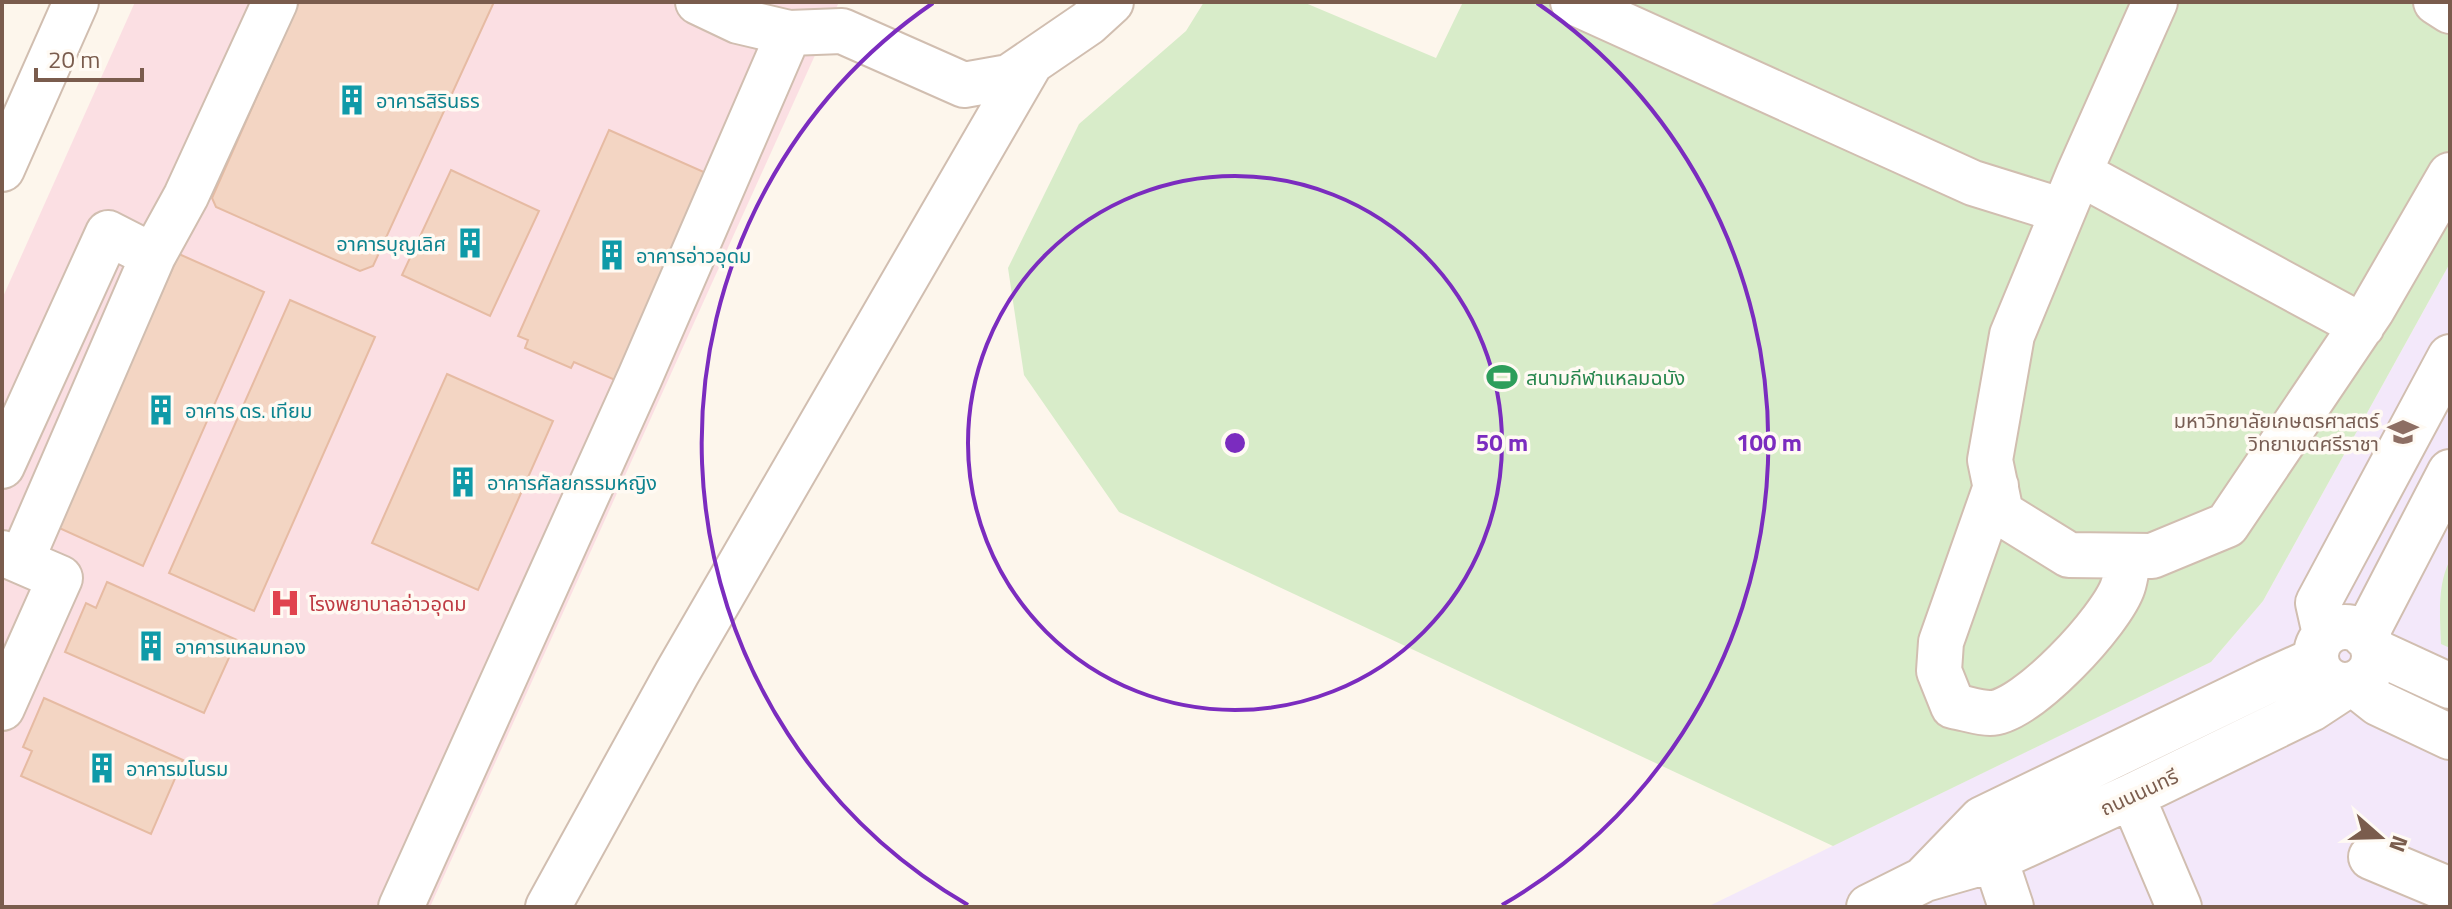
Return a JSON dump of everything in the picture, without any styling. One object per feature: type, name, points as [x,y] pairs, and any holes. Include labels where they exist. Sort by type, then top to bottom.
[{"type":"street","points":[[2,169],[76,2]]},
{"type":"street","points":[[2,708],[60,578],[12,557],[153,256],[186,196],[275,2]]},
{"type":"street","points":[[698,2],[738,21],[789,33],[842,31],[964,85],[1009,77],[1088,23],[1111,2]]},
{"type":"street","points":[[1573,2],[1973,183],[2071,192],[2362,326]]},
{"type":"street","points":[[2155,2],[2012,335],[1990,460],[2001,513],[2069,555],[2152,556],[2227,525],[2362,326],[2450,175]]},
{"type":"street","points":[[2436,2],[2450,11]]},
{"type":"street","points":[[401,907],[640,377],[789,33]]},
{"type":"street","points":[[548,907],[677,673],[1031,62]]},
{"type":"street","points":[[2,466],[108,233],[153,256]]},
{"type":"street","points":[[2450,357],[2318,603],[2346,658],[2378,703],[2450,737]]},
{"type":"street","name":"ถนนนนทรี","points":[[1869,907],[1925,879],[1995,859],[2311,709],[2346,658],[2450,472]]},
{"type":"street","points":[[1996,486],[1941,642],[1939,671],[1953,706],[1992,713],[2023,701],[2050,678],[2101,621],[2123,588],[2129,556]]},
{"type":"street","points":[[2346,658],[2450,686]]},
{"type":"street","name":"ถนนนนทรี","points":[[1925,879],[1982,819],[2266,682],[2346,658]]},
{"type":"street","points":[[2132,796],[2179,907]]},
{"type":"street","points":[[2371,857],[2450,890]]},
{"type":"street","points":[[1995,859],[2011,907]]},
{"type":"shaded area","name":"โรงพยาบาลอ่าวอุดม","points":[[135,2],[839,2],[430,907],[2,907],[2,299]]},
{"type":"shaded area","name":"มหาวิทยาลัยเกษตรศาสตร์ วิทยาเขตศรีราชา","points":[[2450,263],[2450,907],[1707,907],[2211,662],[2263,601]]},
{"type":"green space","points":[[1204,2],[1303,2],[1436,58],[1463,2],[2450,2],[2450,263],[2263,601],[2211,662],[1833,846],[1119,512],[1024,375],[1008,268],[1079,124],[1186,31]]},
{"type":"green space","points":[[2450,560],[2450,648],[2441,644],[2440,612],[2441,590]]},
{"type":"building","name":"อาคารสิรินธร","points":[[299,2],[494,2],[373,266],[360,271],[216,207],[212,198]]},
{"type":"building","name":"อาคารอ่าวอุดม","points":[[609,130],[706,173],[615,380],[574,362],[571,368],[525,348],[528,340],[518,336]]},
{"type":"building","name":"อาคารบุญเลิศ","points":[[451,170],[539,211],[490,316],[402,275]]},
{"type":"building","name":"อาคาร ดร. เทียม","points":[[179,254],[264,292],[143,566],[57,527]]},
{"type":"building","name":"อาคาร ดร. เทียม","points":[[290,300],[375,337],[254,611],[169,573]]},
{"type":"building","name":"อาคารศัลยกรรมหญิง","points":[[447,374],[553,421],[478,590],[372,543]]},
{"type":"building","name":"อาคารแหลมทอง","points":[[107,582],[237,640],[204,713],[65,652],[86,603],[96,608]]},
{"type":"building","name":"อาคารมโนรม","points":[[44,698],[183,760],[151,834],[21,776],[32,751],[23,747]]},
{"type":"place","name":"อาคารสิรินธร","points":[[352,100]]},
{"type":"place","name":"อาคารบุญเลิศ","points":[[470,243]]},
{"type":"place","name":"อาคารอ่าวอุดม","points":[[612,255]]},
{"type":"place","name":"สนามกีฬาแหลมฉบัง","points":[[1502,377]]},
{"type":"place","name":"อาคาร ดร. เทียม","points":[[161,410]]},
{"type":"place","name":"มหาวิทยาลัยเกษตรศาสตร์ วิทยาเขตศรีราชา","points":[[2403,432]]},
{"type":"place","name":"อาคารศัลยกรรมหญิง","points":[[463,482]]},
{"type":"place","name":"โรงพยาบาลอ่าวอุดม","points":[[285,603]]},
{"type":"place","name":"อาคารแหลมทอง","points":[[151,646]]},
{"type":"place","name":"อาคารมโนรม","points":[[102,768]]}]
